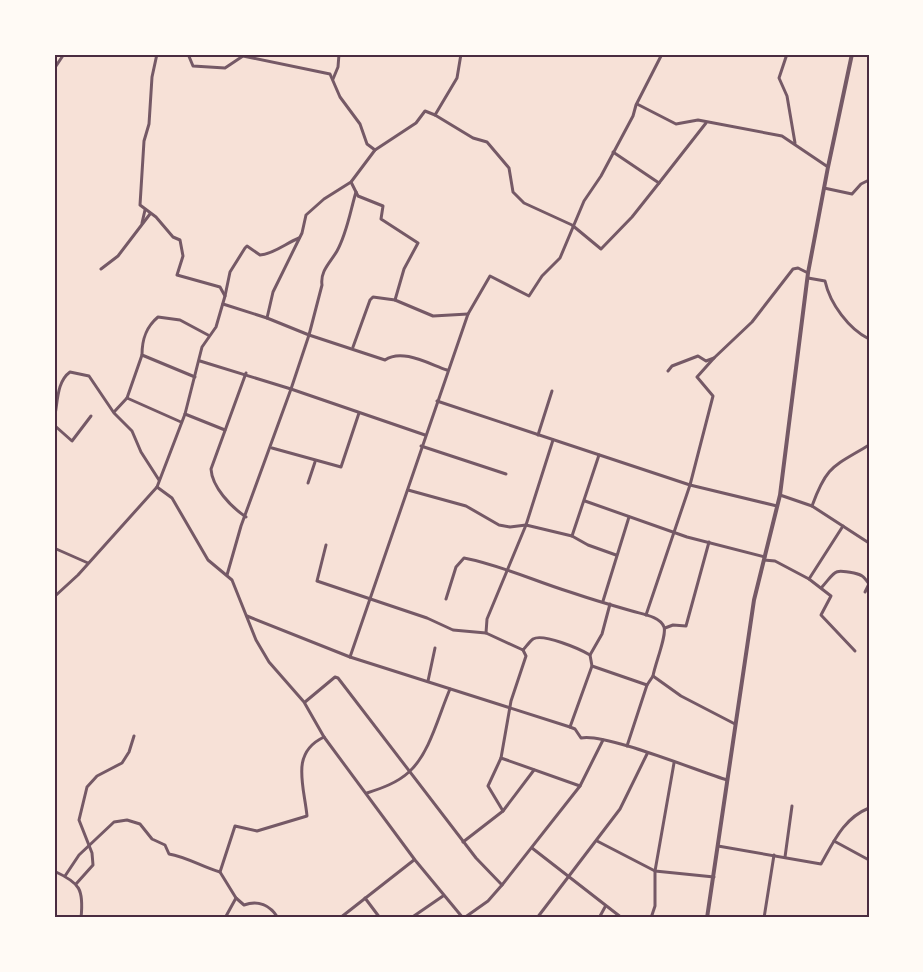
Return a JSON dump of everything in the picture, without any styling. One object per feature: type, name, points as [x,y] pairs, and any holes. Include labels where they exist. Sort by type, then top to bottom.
[{"type":"street","points":[[54,69],[64,54]]},
{"type":"street","points":[[157,54],[152,77],[149,124],[144,141],[140,205],[156,217],[173,237],[180,240],[183,256],[177,275],[220,287],[225,296]]},
{"type":"street","points":[[188,54],[193,66],[211,65],[220,69],[242,55],[330,74],[340,97],[360,124],[367,144],[375,150]]},
{"type":"street","points":[[333,79],[338,67],[339,54]]},
{"type":"street","points":[[435,115],[457,78],[461,54]]},
{"type":"street","points":[[350,657],[468,314],[490,276],[529,296],[542,276],[560,258],[584,201],[633,116],[662,54]]},
{"type":"street","points":[[787,54],[779,78],[787,96],[795,143],[800,150],[828,167]]},
{"type":"street","points":[[707,918],[754,600],[780,495],[808,275],[852,54]]},
{"type":"street","points":[[637,104],[676,124],[698,120],[782,136],[795,143]]},
{"type":"street","points":[[267,318],[278,277],[299,238],[306,215],[324,199],[351,182],[375,150],[416,123],[425,111],[473,138],[487,142],[509,168],[513,192],[524,203],[572,225],[601,249],[659,183],[706,123]]},
{"type":"street","points":[[613,152],[659,183]]},
{"type":"street","points":[[824,188],[852,194],[861,184],[869,180]]},
{"type":"street","points":[[351,182],[356,192],[382,206],[381,219],[418,243],[404,269],[395,300]]},
{"type":"street","points":[[227,575],[309,335],[322,285],[321,277],[348,226],[356,192]]},
{"type":"street","points":[[141,224],[145,210]]},
{"type":"street","points":[[101,269],[118,256],[150,214]]},
{"type":"street","points":[[54,597],[157,487],[185,414],[202,346],[216,327],[230,272],[245,248],[247,246],[260,255],[270,254],[282,244],[299,238]]},
{"type":"street","points":[[646,615],[690,485],[713,396],[698,377],[714,358],[753,322],[793,269],[798,268],[808,275],[825,281],[835,306],[858,333],[869,339]]},
{"type":"street","points":[[352,347],[372,297],[395,300],[433,316],[468,314]]},
{"type":"street","points":[[223,304],[385,360],[395,355],[408,357],[447,370]]},
{"type":"street","points":[[114,413],[127,398],[142,355],[143,339],[148,326],[158,316],[180,320],[208,335]]},
{"type":"street","points":[[142,355],[195,377]]},
{"type":"street","points":[[668,371],[672,366],[698,356],[706,361],[714,358]]},
{"type":"street","points":[[200,361],[246,373],[425,435]]},
{"type":"street","points":[[54,420],[60,383],[70,372],[89,376],[114,413],[132,431],[141,452],[159,480]]},
{"type":"street","points":[[246,373],[211,474],[230,504],[246,517]]},
{"type":"street","points":[[538,435],[552,391]]},
{"type":"street","points":[[127,398],[181,422]]},
{"type":"street","points":[[437,401],[660,473],[690,485],[777,506]]},
{"type":"street","points":[[272,448],[291,452],[315,462],[341,466],[359,413]]},
{"type":"street","points":[[185,414],[225,430]]},
{"type":"street","points":[[54,425],[72,441],[91,416]]},
{"type":"street","points":[[486,633],[487,619],[526,525],[554,440]]},
{"type":"street","points":[[421,446],[506,474]]},
{"type":"street","points":[[812,506],[822,479],[831,468],[869,446]]},
{"type":"street","points":[[572,536],[599,455]]},
{"type":"street","points":[[308,483],[315,462]]},
{"type":"street","points":[[157,487],[172,498],[208,560],[227,575],[256,640],[269,662],[304,702],[324,737],[415,860],[443,896],[464,918],[488,902],[532,848],[580,786],[603,740]]},
{"type":"street","points":[[408,490],[466,506],[499,525],[510,527],[526,525],[572,536],[588,545],[616,555]]},
{"type":"street","points":[[780,495],[812,506],[869,543]]},
{"type":"street","points":[[585,501],[674,531],[677,534],[775,561],[809,579],[831,596],[821,615],[855,651]]},
{"type":"street","points":[[603,601],[629,517]]},
{"type":"street","points":[[809,579],[843,526]]},
{"type":"street","points":[[664,628],[673,625],[686,626],[709,542]]},
{"type":"street","points":[[326,544],[317,581],[427,618],[453,630],[486,633],[523,650],[526,656],[509,707],[501,758],[488,786],[503,811]]},
{"type":"street","points":[[54,548],[88,563]]},
{"type":"street","points":[[446,599],[456,567],[464,558],[509,570],[572,593],[659,620],[665,634],[656,656],[653,675],[647,685],[627,746]]},
{"type":"street","points":[[822,588],[837,571],[844,569],[864,576],[869,584],[865,592]]},
{"type":"street","points":[[54,589],[59,591]]},
{"type":"street","points":[[570,727],[592,666],[590,655],[602,634],[610,604]]},
{"type":"street","points":[[246,615],[350,657],[570,727],[575,729],[581,738],[588,736],[627,746],[727,780]]},
{"type":"street","points":[[523,650],[534,638],[539,637],[577,648],[590,655]]},
{"type":"street","points":[[428,681],[435,648]]},
{"type":"street","points":[[592,666],[647,685]]},
{"type":"street","points":[[653,675],[681,696],[735,724]]},
{"type":"street","points":[[304,702],[338,678],[463,842],[484,868],[502,885]]},
{"type":"street","points":[[367,793],[389,785],[410,771],[426,747],[450,688]]},
{"type":"street","points":[[76,884],[92,869],[89,847],[78,820],[87,787],[97,776],[122,763],[129,752],[134,736]]},
{"type":"street","points":[[220,872],[235,826],[257,831],[307,816],[300,764],[306,752],[324,737]]},
{"type":"street","points":[[537,918],[620,809],[647,754]]},
{"type":"street","points":[[501,758],[580,786]]},
{"type":"street","points":[[651,918],[655,906],[655,871],[674,763]]},
{"type":"street","points":[[463,842],[474,836],[503,811],[534,770]]},
{"type":"street","points":[[785,857],[792,806]]},
{"type":"street","points":[[718,846],[822,864],[834,841],[849,821],[869,808]]},
{"type":"street","points":[[65,876],[79,855],[114,822],[133,822],[140,825],[152,839],[165,845],[169,854],[181,855],[196,866],[220,872],[236,898],[244,905],[254,901],[262,904],[278,918]]},
{"type":"street","points":[[597,840],[655,871],[714,877]]},
{"type":"street","points":[[834,841],[869,860]]},
{"type":"street","points":[[532,848],[622,918]]},
{"type":"street","points":[[764,918],[774,855]]},
{"type":"street","points":[[340,918],[415,860]]},
{"type":"street","points":[[54,871],[76,884],[82,894],[81,918]]},
{"type":"street","points":[[411,918],[443,896]]},
{"type":"street","points":[[224,918],[236,898]]},
{"type":"street","points":[[365,898],[380,918]]},
{"type":"street","points":[[599,918],[605,907]]}]
